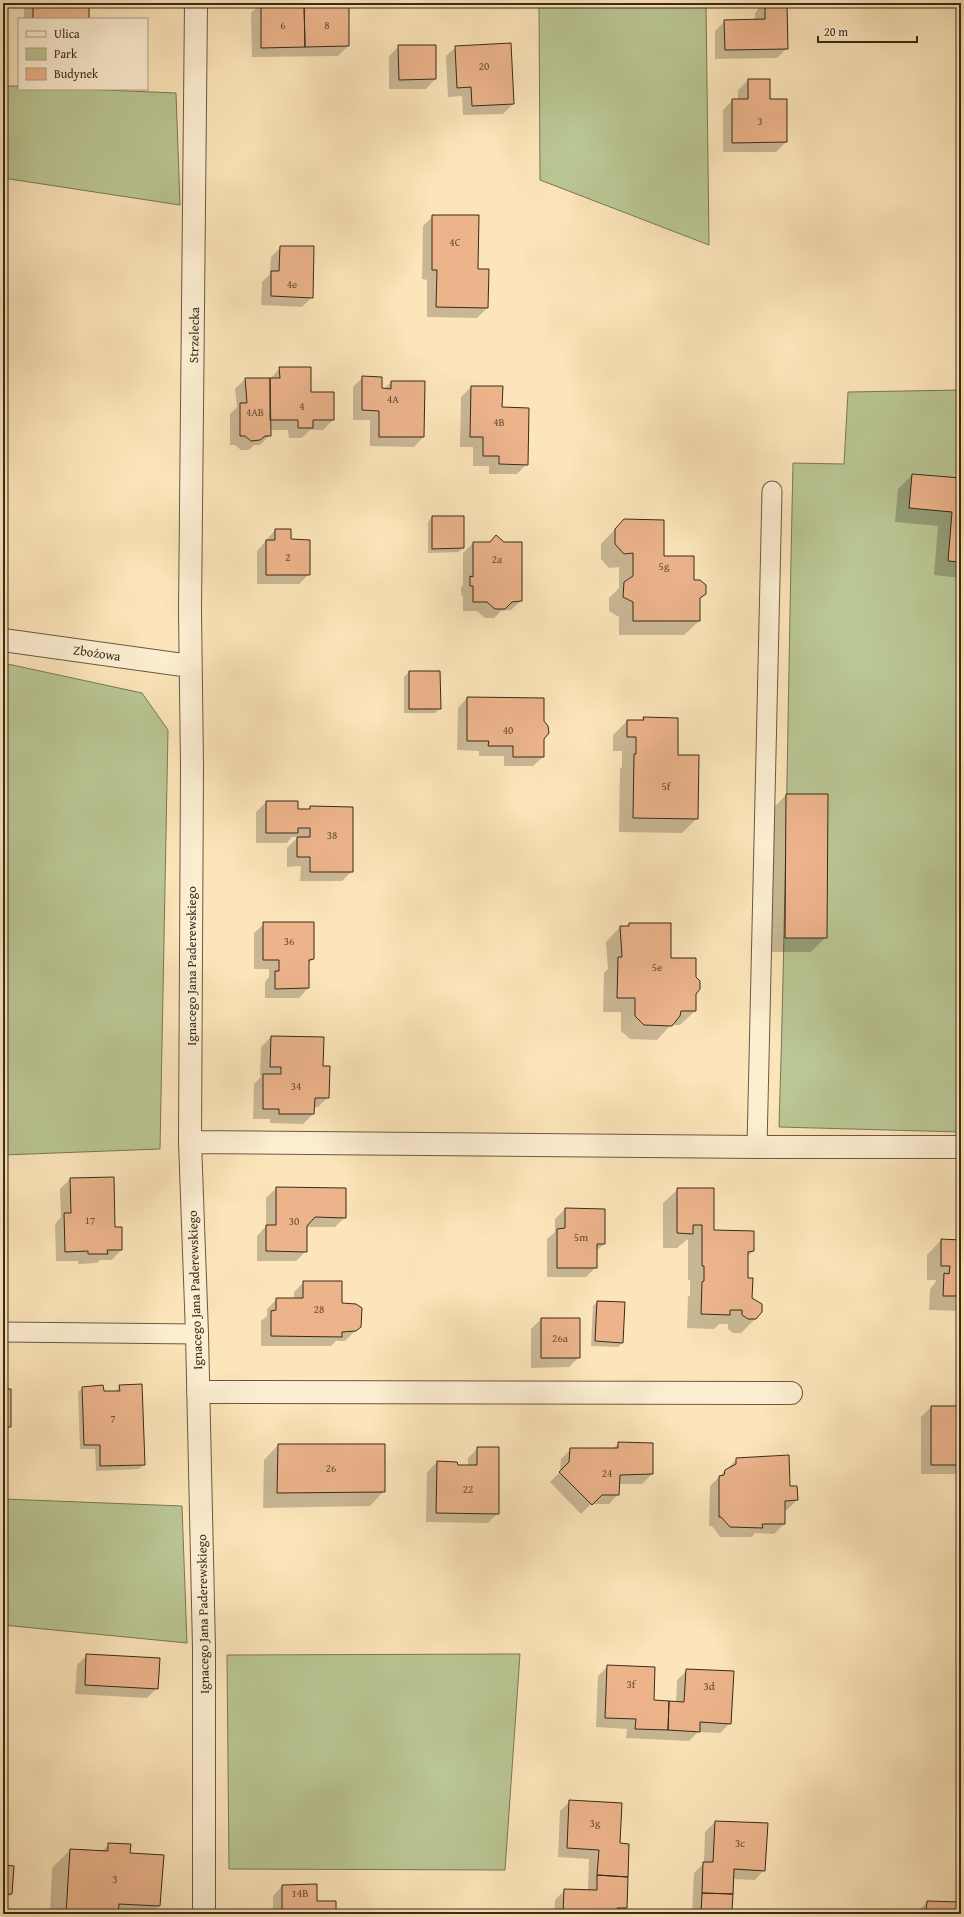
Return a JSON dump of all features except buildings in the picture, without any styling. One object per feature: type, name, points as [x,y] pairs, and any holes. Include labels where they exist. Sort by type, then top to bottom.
[{"type":"street","name":"Strzelecka","points":[[190,666],[196,3]]},
{"type":"street","name":"Zbożowa","points":[[3,640],[190,666]]},
{"type":"street","name":"Ignacego Jana Paderewskiego","points":[[190,666],[192,820],[190,1142],[197,1334],[204,1648],[204,1914]]},
{"type":"street","points":[[190,1142],[758,1147],[961,1147]]},
{"type":"street","points":[[198,1392],[791,1393]]},
{"type":"lane","points":[[758,1147],[772,491]]},
{"type":"lane","points":[[3,1332],[197,1334]]},
{"type":"green space","points":[[539,3],[706,3],[709,245],[540,180]]},
{"type":"green space","points":[[3,86],[18,86],[18,90],[105,90],[176,93],[180,205],[3,178]]},
{"type":"green space","points":[[961,390],[961,1132],[779,1127],[793,463],[844,464],[848,392]]},
{"type":"green space","points":[[3,663],[142,693],[168,730],[160,1149],[3,1155]]},
{"type":"green space","points":[[3,1499],[182,1506],[187,1643],[3,1625]]},
{"type":"green space","points":[[520,1654],[505,1870],[229,1869],[227,1655]]}]
